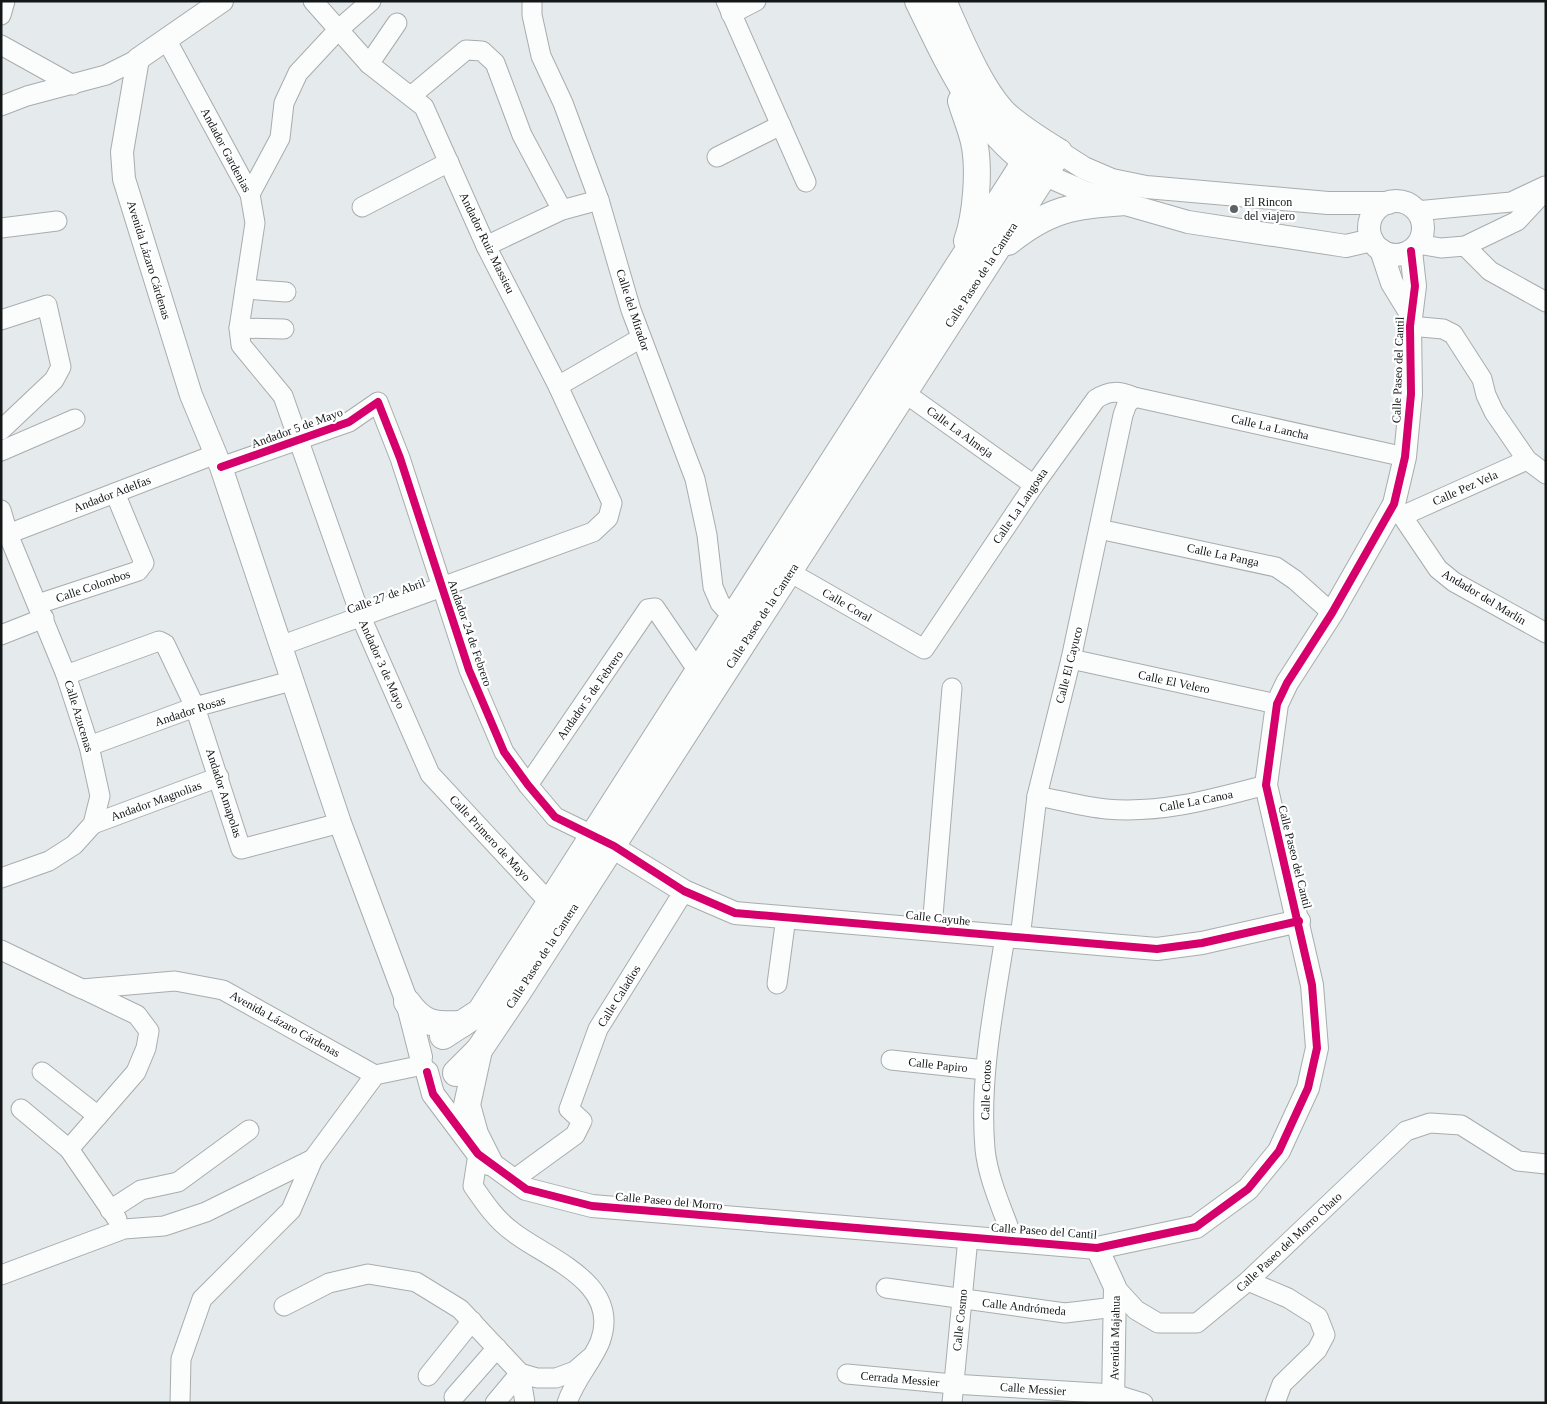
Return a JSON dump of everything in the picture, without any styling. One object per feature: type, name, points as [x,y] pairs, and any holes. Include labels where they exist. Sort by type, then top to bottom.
[{"type":"main road","points":[[918,1],[951,67],[989,128],[1035,168]]},
{"type":"main road","points":[[943,1],[976,70],[992,98],[1005,114],[1049,146]]},
{"type":"main road","points":[[951,67],[974,144],[976,182],[972,228],[953,276]]},
{"type":"main road","name":"Calle Paseo de la Cantera","points":[[895,386],[953,276],[1035,168],[1049,146]]},
{"type":"main road","name":"Calle Paseo de la Cantera","points":[[453,1030],[480,1012],[549,902],[603,840],[895,386],[997,251],[1035,168]]},
{"type":"main road","points":[[997,251],[1026,228],[1061,210],[1092,204],[1126,202]]},
{"type":"main road","name":"Calle Paseo de la Cantera","points":[[456,1073],[479,1050],[603,840],[698,671],[733,617],[780,566]]},
{"type":"main road","points":[[406,1002],[416,1015],[436,1025],[453,1030]]},
{"type":"main road","points":[[479,1050],[467,1105],[483,1155]]},
{"type":"street","points":[[1,15],[5,1]]},
{"type":"street","points":[[1,106],[27,96],[106,75],[138,59],[222,1]]},
{"type":"street","name":"Andador Ruiz Massieu","points":[[313,1],[369,64],[424,107],[486,246],[558,386],[612,503],[608,518]]},
{"type":"street","points":[[250,194],[280,138],[284,103],[298,73],[338,30],[371,1]]},
{"type":"street","name":"Calle del Mirador","points":[[532,1],[532,15],[541,56],[563,103],[598,200],[641,338],[695,479],[707,535],[713,587],[720,603],[733,617]]},
{"type":"street","points":[[756,1],[729,8],[806,182]]},
{"type":"street","points":[[369,64],[397,23]]},
{"type":"street","name":"Andador Gardenias","points":[[166,40],[250,194],[256,223],[239,328]]},
{"type":"street","points":[[1,45],[73,85]]},
{"type":"street","points":[[411,96],[466,50],[482,51],[495,63],[522,135],[562,210]]},
{"type":"street","name":"Avenida Lázaro Cárdenas","points":[[138,59],[122,152],[124,179],[191,396],[218,461],[340,823]]},
{"type":"street","points":[[1,119],[27,96]]},
{"type":"street","points":[[717,157],[781,125]]},
{"type":"street","points":[[1049,146],[1084,168],[1112,180],[1146,187],[1328,203],[1403,202],[1416,211],[1423,225],[1422,233],[1414,247]]},
{"type":"street","points":[[362,206],[449,162]]},
{"type":"street","points":[[1035,168],[1087,193],[1126,202],[1188,222],[1336,245],[1376,245],[1395,255],[1414,247],[1441,248],[1465,246],[1517,221],[1546,190]]},
{"type":"street","points":[[1416,211],[1511,202],[1546,186]]},
{"type":"street","points":[[486,246],[562,210],[598,200]]},
{"type":"street","points":[[1376,245],[1370,226],[1371,218],[1381,206],[1388,203]]},
{"type":"street","points":[[1,228],[57,221]]},
{"type":"street","name":"Calle Paseo del Cantil","points":[[1376,245],[1410,320]]},
{"type":"street","points":[[1465,246],[1490,270],[1546,302]]},
{"type":"street","name":"Calle Paseo del Cantil","points":[[968,1238],[1013,1239],[1097,1248],[1196,1227],[1248,1189],[1278,1151],[1308,1088],[1317,1048],[1312,985],[1266,786],[1278,704],[1287,682],[1398,510],[1405,457],[1410,394],[1410,320],[1415,286],[1414,247]]},
{"type":"street","points":[[245,289],[286,292]]},
{"type":"street","points":[[1,320],[47,305],[61,367],[54,380],[1,430]]},
{"type":"street","points":[[1410,320],[1443,329],[1453,334],[1482,379],[1486,395],[1494,412],[1527,460],[1546,474]]},
{"type":"street","points":[[239,328],[284,329]]},
{"type":"street","name":"Andador 3 de Mayo","points":[[239,328],[241,345],[283,396],[361,617],[430,774]]},
{"type":"street","points":[[558,386],[641,338]]},
{"type":"street","name":"Calle La Almeja","points":[[895,386],[1034,485]]},
{"type":"street","name":"Calle La Langosta","points":[[924,649],[1034,485],[1096,399],[1106,393],[1119,391],[1134,397]]},
{"type":"street","name":"Calle La Lancha","points":[[1134,397],[1405,457]]},
{"type":"street","name":"Calle El Cayuco","points":[[1013,937],[1037,796],[1072,659],[1123,415],[1127,404],[1134,397]]},
{"type":"street","name":"Andador 5 de Mayo","points":[[218,461],[297,440],[349,422],[378,402]]},
{"type":"street","name":"Andador 24 de Febrero","points":[[378,402],[400,458],[473,679],[504,752],[555,817],[603,840]]},
{"type":"street","points":[[1,451],[75,419]]},
{"type":"street","name":"Calle Pez Vela","points":[[1398,510],[1527,460]]},
{"type":"street","name":"Andador Adelfas","points":[[8,534],[115,493],[218,461]]},
{"type":"street","name":"Calle Colombos","points":[[1,635],[41,611],[138,571],[144,564],[115,493]]},
{"type":"street","name":"Calle Azucenas","points":[[1,510],[8,534],[66,675],[89,746],[100,796],[93,824],[74,845],[49,861],[1,878]]},
{"type":"street","name":"Andador del Marlín","points":[[1398,510],[1438,570],[1454,582],[1546,634]]},
{"type":"street","name":"Calle 27 de Abril","points":[[280,646],[514,559],[593,532],[608,518]]},
{"type":"street","name":"Calle La Panga","points":[[1099,529],[1276,567],[1295,580],[1332,613]]},
{"type":"street","name":"Calle Coral","points":[[780,566],[924,649]]},
{"type":"street","name":"Andador 5 de Febrero","points":[[528,785],[648,610],[655,608],[698,671]]},
{"type":"street","name":"Andador Amapolas","points":[[66,675],[159,641],[165,644],[195,707],[241,849],[340,823]]},
{"type":"street","name":"Calle El Velero","points":[[1072,659],[1278,704]]},
{"type":"street","name":"Andador Rosas","points":[[89,746],[195,707],[291,681]]},
{"type":"street","points":[[932,928],[952,688]]},
{"type":"street","name":"Calle Primero de Mayo","points":[[430,774],[549,902]]},
{"type":"street","name":"Andador Magnolias","points":[[93,824],[219,777]]},
{"type":"street","name":"Calle La Canoa","points":[[1037,796],[1106,809],[1151,809],[1193,804],[1266,786]]},
{"type":"street","name":"Calle Paseo del Morro","points":[[340,823],[406,1002],[433,1094],[483,1155],[526,1189],[592,1206],[968,1238]]},
{"type":"street","name":"Calle Cayuhe","points":[[603,840],[684,891],[735,913],[932,928],[1157,949],[1202,943],[1298,921]]},
{"type":"street","name":"Calle Caladios","points":[[514,1180],[575,1135],[582,1121],[569,1109],[598,1029],[684,891]]},
{"type":"street","points":[[777,984],[786,917]]},
{"type":"street","name":"Calle Crotos","points":[[1013,937],[985,1070],[985,1150],[1013,1239]]},
{"type":"street","points":[[1,950],[136,1015],[149,1031],[146,1048],[136,1072],[69,1149]]},
{"type":"street","name":"Avenida Lázaro Cárdenas","points":[[82,989],[175,981],[223,990],[375,1075]]},
{"type":"street","points":[[453,1030],[455,1040],[463,1052],[463,1060],[456,1073],[445,1078],[432,1076],[424,1065],[427,1042],[453,1030]]},
{"type":"street","name":"Calle Papiro","points":[[891,1060],[985,1070]]},
{"type":"street","points":[[180,1403],[181,1359],[202,1299],[291,1210],[313,1159],[375,1075],[424,1065]]},
{"type":"street","points":[[42,1072],[98,1116]]},
{"type":"street","points":[[21,1109],[69,1149],[124,1228]]},
{"type":"street","name":"Calle Paseo del Morro Chato","points":[[1115,1297],[1158,1323],[1197,1323],[1248,1281],[1406,1131],[1430,1123],[1461,1125],[1518,1161],[1546,1164]]},
{"type":"street","points":[[110,1210],[141,1190],[178,1182],[249,1130]]},
{"type":"street","points":[[483,1155],[473,1186],[490,1211],[512,1232],[575,1272],[590,1285],[600,1302],[603,1322],[600,1341],[567,1403]]},
{"type":"street","points":[[1,1275],[124,1228],[164,1226],[206,1212],[313,1159]]},
{"type":"street","name":"Calle Cosmo","points":[[952,1403],[968,1238]]},
{"type":"street","name":"Avenida Majahua","points":[[1097,1248],[1115,1297],[1114,1399]]},
{"type":"street","points":[[284,1306],[329,1283],[368,1274],[416,1282],[460,1309],[520,1374],[525,1403]]},
{"type":"street","points":[[1248,1281],[1288,1298],[1318,1317],[1325,1334],[1317,1350],[1282,1384],[1275,1403]]},
{"type":"street","name":"Calle Andrómeda","points":[[886,1288],[1065,1313],[1115,1297]]},
{"type":"street","points":[[428,1376],[472,1321]]},
{"type":"street","points":[[454,1397],[496,1348]]},
{"type":"street","points":[[520,1374],[536,1378],[556,1378],[575,1371],[590,1358]]},
{"type":"street","points":[[495,1403],[520,1374]]},
{"type":"street","name":"Cerrada Messier","points":[[847,1374],[953,1384]]},
{"type":"street","name":"Calle Messier","points":[[953,1384],[1143,1403]]},
{"type":"cycle path","points":[[427,1072],[433,1094],[478,1154],[526,1189],[592,1206],[1097,1248],[1196,1227],[1248,1189],[1279,1151],[1308,1088],[1317,1048],[1312,985],[1266,785],[1277,704],[1287,683],[1332,613],[1394,504],[1405,457],[1411,394],[1410,326],[1415,286],[1411,251]]},
{"type":"cycle path","points":[[221,467],[349,422],[378,402],[400,458],[469,670],[504,752],[555,817],[614,846],[684,891],[735,913],[1157,949],[1202,943],[1299,921]]},
{"type":"place","name":"El Rincon del viajero","points":[[1234,209]]}]
